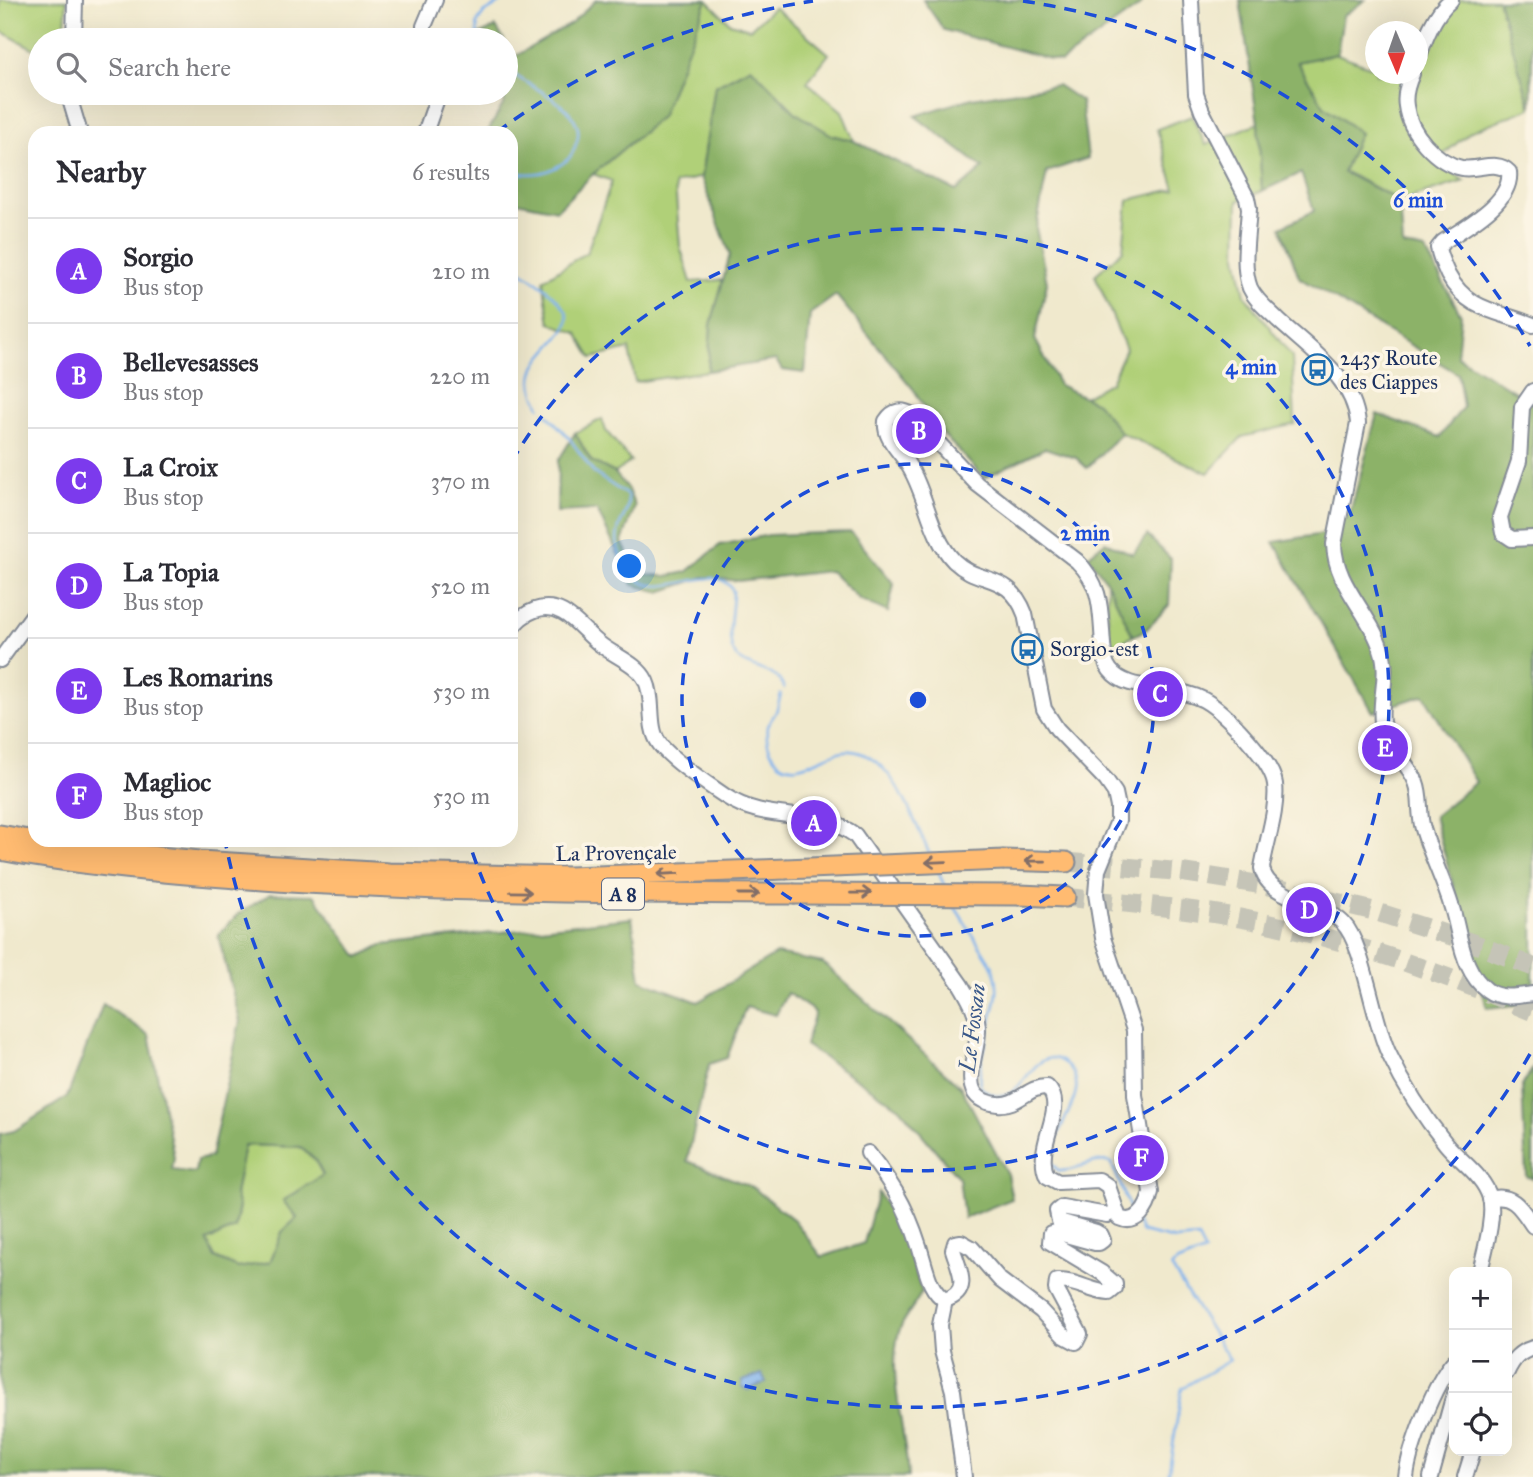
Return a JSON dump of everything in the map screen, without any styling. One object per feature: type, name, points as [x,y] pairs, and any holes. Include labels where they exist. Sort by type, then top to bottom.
[{"type":"highway","name":"La Provençale","points":[[0,835],[28,840]]},
{"type":"highway","name":"La Provençale","points":[[69,847],[254,873]]},
{"type":"highway","name":"La Provençale","points":[[0,850],[103,866],[453,883],[793,894],[1065,897]]},
{"type":"highway","name":"La Provençale","points":[[453,883],[1004,860],[1066,862]]},
{"type":"street","points":[[74,28],[75,0]]},
{"type":"street","points":[[424,28],[435,0]]},
{"type":"street","points":[[1191,0],[1196,94],[1247,198],[1247,272],[1250,286],[1255,297],[1332,370],[1347,388],[1356,405],[1358,423],[1334,544],[1334,559],[1340,576],[1382,649],[1385,667],[1382,720],[1385,735],[1415,780],[1422,827],[1443,880],[1471,971],[1488,991],[1497,995],[1509,997],[1533,994]]},
{"type":"street","points":[[1428,33],[1451,0]]},
{"type":"street","points":[[1408,84],[1405,104],[1409,117],[1432,153],[1458,167],[1469,169],[1497,166],[1505,167],[1509,172],[1509,186],[1490,210],[1438,248],[1455,288],[1479,307],[1533,325]]},
{"type":"street","points":[[72,105],[78,126]]},
{"type":"street","points":[[427,126],[435,105]]},
{"type":"street","points":[[1533,391],[1522,407],[1519,461],[1500,517],[1503,533],[1512,539],[1533,538]]},
{"type":"street","points":[[518,620],[529,612],[556,608],[641,673],[647,683],[659,744],[725,796],[744,807],[764,813],[833,822],[855,835],[954,974],[975,1010],[978,1029],[970,1082],[973,1091],[985,1100],[1009,1104],[1038,1086],[1047,1087],[1053,1092],[1056,1101],[1042,1156],[1047,1176],[1058,1182],[1099,1180],[1108,1186],[1115,1212],[1124,1221],[1135,1217],[1149,1205],[1150,1192],[1135,1095],[1135,1040],[1130,1014],[1103,938],[1096,894],[1098,870],[1118,821],[1115,793],[1057,729],[1044,709],[1020,601],[1011,590],[955,561],[941,542],[909,466],[886,432],[886,421],[892,413],[905,411],[912,415],[978,484],[1077,561],[1086,571],[1098,592],[1102,609],[1104,659],[1116,677],[1127,683],[1189,694],[1204,700],[1228,718],[1267,763],[1275,785],[1274,809],[1262,868],[1263,877],[1267,883],[1283,892],[1330,914],[1343,923],[1352,937],[1388,1053],[1412,1096],[1447,1145],[1483,1185],[1490,1199],[1490,1217],[1481,1267]]},
{"type":"street","points":[[0,660],[28,622]]},
{"type":"street","points":[[868,1153],[891,1182],[901,1200],[917,1236],[929,1278],[937,1295],[945,1300],[955,1297],[961,1288],[961,1275],[953,1250],[955,1243],[961,1242],[972,1248],[1000,1280],[1041,1311],[1063,1335],[1076,1342],[1080,1334],[1056,1289],[1057,1281],[1100,1293],[1109,1293],[1115,1288],[1115,1284],[1102,1273],[1050,1242],[1049,1237],[1055,1232],[1099,1244],[1101,1235],[1059,1220],[1057,1211],[1062,1207],[1107,1215],[1115,1212]]},
{"type":"street","points":[[1490,1199],[1508,1198],[1519,1205],[1533,1226]]},
{"type":"street","points":[[945,1300],[940,1325],[942,1351],[953,1391],[964,1477]]},
{"type":"street","points":[[1512,1361],[1523,1351],[1533,1348]]},
{"type":"street","points":[[1406,1477],[1417,1434],[1439,1384],[1449,1369]]},
{"type":"street","points":[[1431,1477],[1449,1412]]},
{"type":"street","points":[[1465,1477],[1471,1456]]},
{"type":"green space","points":[[0,0],[67,0],[65,28],[28,28],[28,46],[0,31]]},
{"type":"green space","points":[[596,0],[707,0],[661,117],[593,174],[557,210],[518,202],[518,126],[491,126],[503,105],[518,105],[518,55],[572,23]]},
{"type":"green space","points":[[707,0],[730,23],[750,29],[774,7],[829,54],[807,82],[842,111],[854,141],[832,136],[796,113],[751,67],[715,86],[701,177],[675,184],[680,246],[691,282],[723,280],[711,325],[708,371],[635,382],[629,349],[592,358],[577,333],[550,323],[543,280],[587,252],[612,181],[593,174],[661,117]]},
{"type":"green space","points":[[923,0],[1139,0],[1142,4],[1061,62],[944,30]]},
{"type":"green space","points":[[1240,0],[1365,0],[1343,16],[1337,54],[1297,62],[1324,106],[1360,133],[1343,172],[1400,201],[1403,246],[1425,250],[1461,315],[1457,356],[1533,403],[1533,1003],[1487,1008],[1434,816],[1476,782],[1424,695],[1373,712],[1274,542],[1323,534],[1350,513],[1377,414],[1440,437],[1463,407],[1458,374],[1299,277],[1281,227],[1314,211],[1301,173],[1262,191],[1258,123]]},
{"type":"green space","points":[[1455,0],[1498,0],[1531,108],[1471,131],[1437,160],[1464,181],[1400,201],[1343,171],[1360,133],[1324,106],[1297,62],[1337,54],[1365,64],[1365,84],[1428,84],[1428,39]]},
{"type":"green space","points":[[1498,0],[1533,0],[1531,108]]},
{"type":"green space","points":[[751,67],[796,113],[832,135],[854,141],[956,191],[983,168],[915,116],[972,98],[1057,85],[1081,101],[1088,158],[1047,172],[1036,228],[1047,283],[1035,339],[1059,385],[1097,403],[1121,433],[1087,468],[1076,458],[1045,448],[984,478],[938,429],[914,390],[836,295],[810,314],[805,373],[782,370],[776,360],[708,371],[711,325],[730,254],[701,177],[715,86]]},
{"type":"green space","points":[[1192,116],[1206,145],[1258,123],[1262,191],[1238,201],[1237,256],[1245,295],[1292,357],[1295,424],[1242,437],[1208,473],[1121,433],[1097,403],[1084,397],[1111,382],[1126,349],[1095,275],[1123,250],[1128,200],[1175,189],[1157,129]]},
{"type":"green space","points":[[602,419],[606,431],[631,461],[615,473],[591,461],[575,433]]},
{"type":"green space","points":[[575,433],[591,461],[615,473],[627,488],[635,506],[622,542],[630,559],[646,574],[667,576],[687,572],[720,545],[769,535],[851,532],[894,584],[888,612],[859,599],[830,571],[738,581],[704,577],[660,592],[633,585],[597,510],[557,512],[558,461]]},
{"type":"green space","points":[[1147,535],[1171,559],[1169,605],[1146,630],[1133,636],[1107,582],[1088,556],[1105,542],[1133,554]]},
{"type":"green space","points":[[1107,582],[1133,636],[1109,648]]},
{"type":"green space","points":[[270,894],[314,895],[359,957],[382,945],[632,918],[641,980],[698,1002],[776,954],[823,963],[961,1087],[1007,1174],[1012,1199],[964,1218],[959,1178],[900,1108],[805,1045],[815,1012],[787,993],[776,1015],[746,1007],[727,1058],[709,1064],[687,1161],[752,1187],[794,1220],[822,1257],[864,1243],[878,1192],[903,1235],[922,1292],[900,1330],[895,1352],[896,1388],[908,1477],[0,1477],[0,1134],[14,1131],[67,1097],[103,1004],[149,1035],[174,1157],[172,1170],[195,1173],[197,1160],[211,1157],[240,1021],[218,935],[238,914]],"holes":[[[244,1145],[300,1147],[315,1160],[323,1175],[283,1201],[297,1218],[282,1232],[270,1262],[238,1268],[215,1258],[207,1241],[235,1228],[239,1206],[235,1195]]]},
{"type":"green space","points":[[1533,1068],[1533,1179],[1526,1176],[1522,1085]]},
{"type":"green space","points":[[244,1145],[300,1147],[315,1160],[323,1175],[283,1201],[297,1218],[282,1232],[270,1262],[238,1268],[215,1258],[206,1241],[235,1228],[239,1206],[235,1195]]},
{"type":"water","points":[[762,1374],[766,1382],[748,1390],[742,1387],[743,1381]]},
{"type":"waterway","name":"Le Fossan","points":[[477,28],[477,23],[484,13],[505,0]]},
{"type":"waterway","name":"Le Fossan","points":[[518,77],[565,108],[574,118],[578,129],[573,152],[561,165],[540,173],[518,173]]},
{"type":"waterway","name":"Le Fossan","points":[[518,269],[555,297],[566,311],[568,319],[566,327],[534,371],[532,384],[540,407]]},
{"type":"waterway","name":"Le Fossan","points":[[545,412],[570,439],[594,473],[627,495],[628,505],[617,538],[619,553],[631,573],[642,582],[653,585],[704,578],[726,582],[733,591],[730,634],[736,656],[749,665],[774,675],[784,688]]},
{"type":"waterway","name":"Le Fossan","points":[[781,694],[776,712],[767,726],[770,749],[777,761],[782,765],[797,767],[840,752],[859,752],[869,757],[880,765],[898,788],[931,857]]},
{"type":"waterway","name":"Le Fossan","points":[[937,869],[944,885]]},
{"type":"waterway","name":"Le Fossan","points":[[953,904],[993,967],[996,980],[995,1002],[980,1070],[981,1087],[994,1095],[1004,1095],[1012,1092],[1038,1064],[1054,1058],[1062,1061],[1075,1076],[1076,1088],[1057,1138],[1052,1164],[1059,1171],[1066,1171],[1096,1162],[1110,1162],[1132,1212]]},
{"type":"waterway","name":"Le Fossan","points":[[1136,1221],[1142,1232],[1176,1240],[1198,1238],[1205,1252],[1171,1267],[1230,1360],[1182,1388],[1168,1477]]},
{"type":"tunnel","points":[[1066,862],[1173,871],[1264,885],[1374,911],[1473,943],[1533,967]]},
{"type":"tunnel","points":[[1065,897],[1200,911],[1319,936],[1463,983],[1533,1012]]},
{"type":"place","name":"2435 Route des Ciappes","points":[[1317,370]]},
{"type":"place","name":"Bellevesasses","points":[[919,431]]},
{"type":"place","name":"Sorgio-est","points":[[1027,649]]},
{"type":"place","name":"La Croix","points":[[1160,694]]},
{"type":"place","name":"Les Romarins","points":[[1385,748]]},
{"type":"place","name":"Sorgio","points":[[814,823]]},
{"type":"place","name":"La Topia","points":[[1309,910]]},
{"type":"place","name":"Maglioc","points":[[1141,1158]]}]
